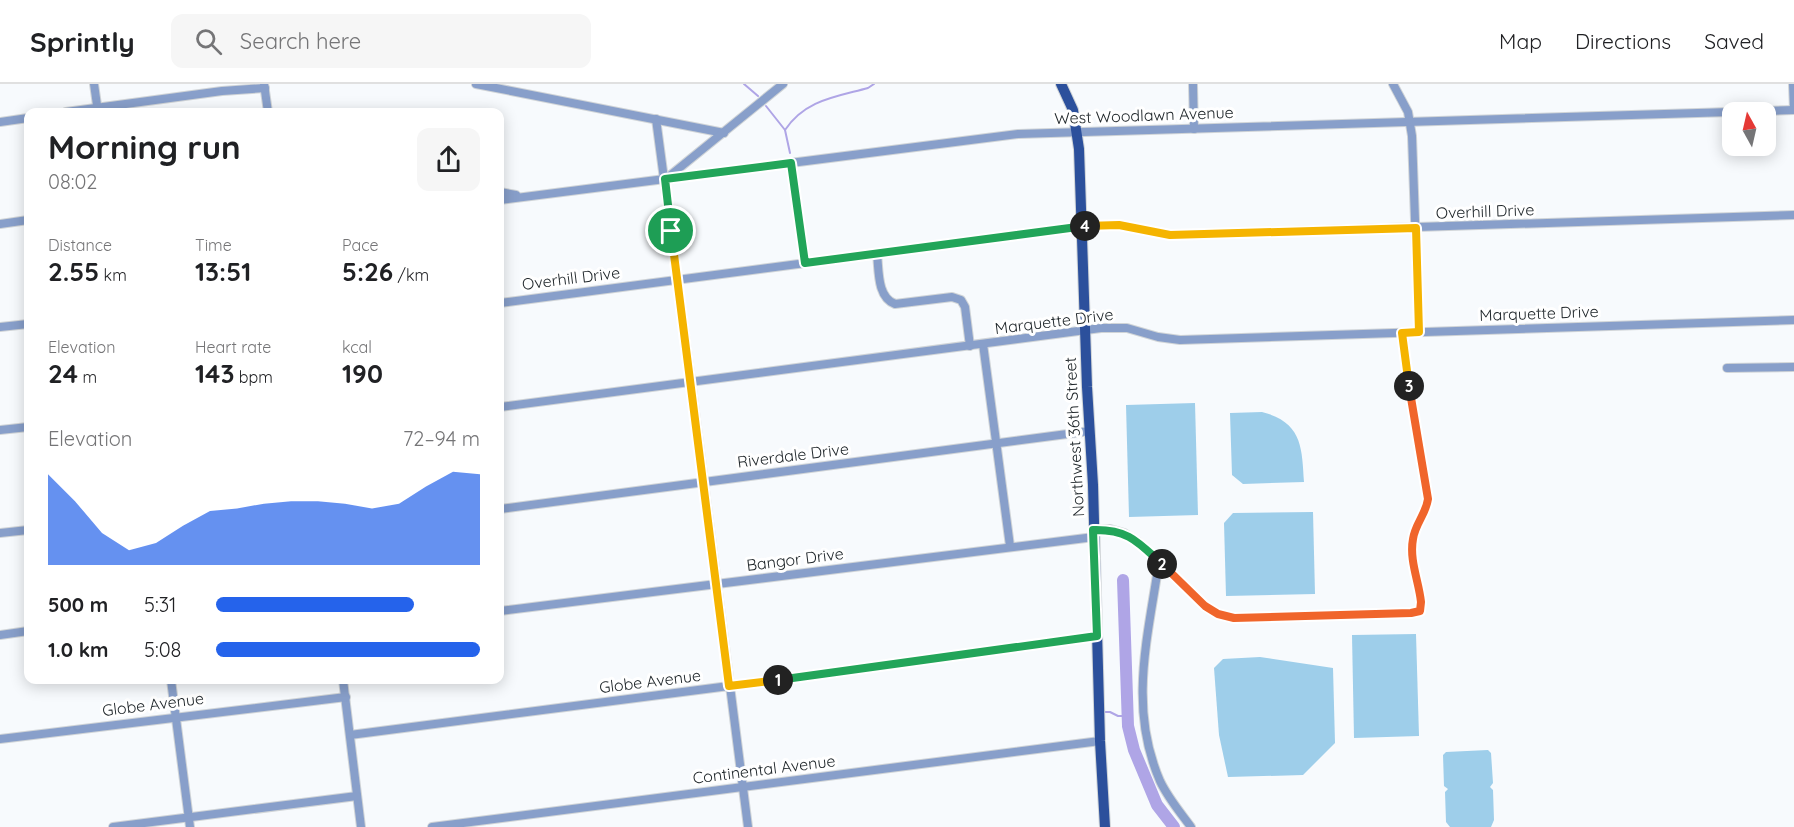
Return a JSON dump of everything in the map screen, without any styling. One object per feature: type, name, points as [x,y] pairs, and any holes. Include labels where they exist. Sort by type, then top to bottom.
[{"type":"main road","name":"Northwest 36th Street","points":[[1060,84],[1072,110],[1079,149],[1105,827]]},
{"type":"street","points":[[94,84],[98,108]]},
{"type":"street","points":[[476,84],[724,133]]},
{"type":"street","points":[[665,179],[783,84]]},
{"type":"street","points":[[1193,84],[1194,129]]},
{"type":"street","points":[[1393,84],[1408,112],[1411,123],[1419,332]]},
{"type":"street","points":[[1793,84],[1794,110]]},
{"type":"street","points":[[111,108],[265,86],[268,108]]},
{"type":"street","name":"West Woodlawn Avenue","points":[[504,200],[1005,135],[1794,110]]},
{"type":"street","points":[[0,122],[24,119]]},
{"type":"street","points":[[656,119],[748,827]]},
{"type":"street","points":[[791,163],[805,263]]},
{"type":"street","points":[[504,193],[525,197]]},
{"type":"street","name":"Overhill Drive","points":[[504,302],[1081,226],[1119,225],[1170,235],[1794,216]]},
{"type":"street","points":[[0,224],[24,221]]},
{"type":"street","points":[[877,254],[882,293],[891,303],[952,297],[961,300],[965,307],[970,346]]},
{"type":"street","name":"Marquette Drive","points":[[504,406],[1116,327],[1180,340],[1794,320]]},
{"type":"street","points":[[0,327],[24,324]]},
{"type":"street","name":"Bangor Drive","points":[[504,610],[1010,546],[1110,530],[1124,533],[1138,542],[1205,606],[1218,614],[1234,618],[1420,611],[1421,602],[1412,547],[1416,528],[1426,510],[1428,499],[1402,333]]},
{"type":"street","points":[[983,344],[1010,546]]},
{"type":"street","points":[[1727,368],[1794,367]]},
{"type":"street","points":[[0,430],[24,427]]},
{"type":"street","name":"Riverdale Drive","points":[[504,508],[1090,431]]},
{"type":"street","points":[[0,533],[24,530]]},
{"type":"street","points":[[1159,562],[1142,678],[1143,719],[1149,748],[1161,782],[1191,827]]},
{"type":"street","points":[[0,635],[24,632]]},
{"type":"street","name":"Globe Avenue","points":[[350,735],[1097,636]]},
{"type":"street","points":[[172,684],[190,827]]},
{"type":"street","points":[[344,684],[362,827]]},
{"type":"street","name":"Globe Avenue","points":[[0,739],[346,697]]},
{"type":"street","name":"Continental Avenue","points":[[432,827],[1100,741]]},
{"type":"street","points":[[113,827],[357,796]]},
{"type":"shaded area","points":[[1195,403],[1198,515],[1129,517],[1126,405]]},
{"type":"shaded area","points":[[1262,412],[1275,416],[1292,429],[1300,447],[1304,482],[1243,484],[1232,475],[1230,413]]},
{"type":"shaded area","points":[[1313,512],[1315,594],[1226,596],[1224,523],[1233,513]]},
{"type":"shaded area","points":[[1416,634],[1419,736],[1354,738],[1352,635]]},
{"type":"shaded area","points":[[1260,657],[1333,668],[1335,743],[1303,775],[1228,777],[1219,735],[1214,668],[1223,659]]},
{"type":"shaded area","points":[[1488,750],[1491,753],[1493,783],[1490,787],[1493,790],[1494,820],[1491,827],[1450,827],[1446,822],[1445,792],[1448,789],[1444,786],[1443,755],[1446,752]]},
{"type":"waterway","points":[[744,84],[758,96]]},
{"type":"waterway","points":[[785,130],[793,120],[811,106],[874,84]]},
{"type":"waterway","points":[[766,106],[785,130],[790,153]]},
{"type":"waterway","points":[[1123,580],[1128,726],[1134,750],[1157,805],[1174,827]]},
{"type":"waterway","points":[[1105,712],[1128,716]]},
{"type":"route","points":[[791,163],[805,263],[1089,225],[1130,226],[1170,235],[1416,228],[1419,332],[1402,333],[1428,499],[1426,510],[1416,528],[1412,547],[1420,591],[1420,611],[1234,618],[1218,614],[1205,606],[1138,542],[1124,533],[1093,530],[1097,636],[729,686],[671,231],[665,179],[791,163]]}]
